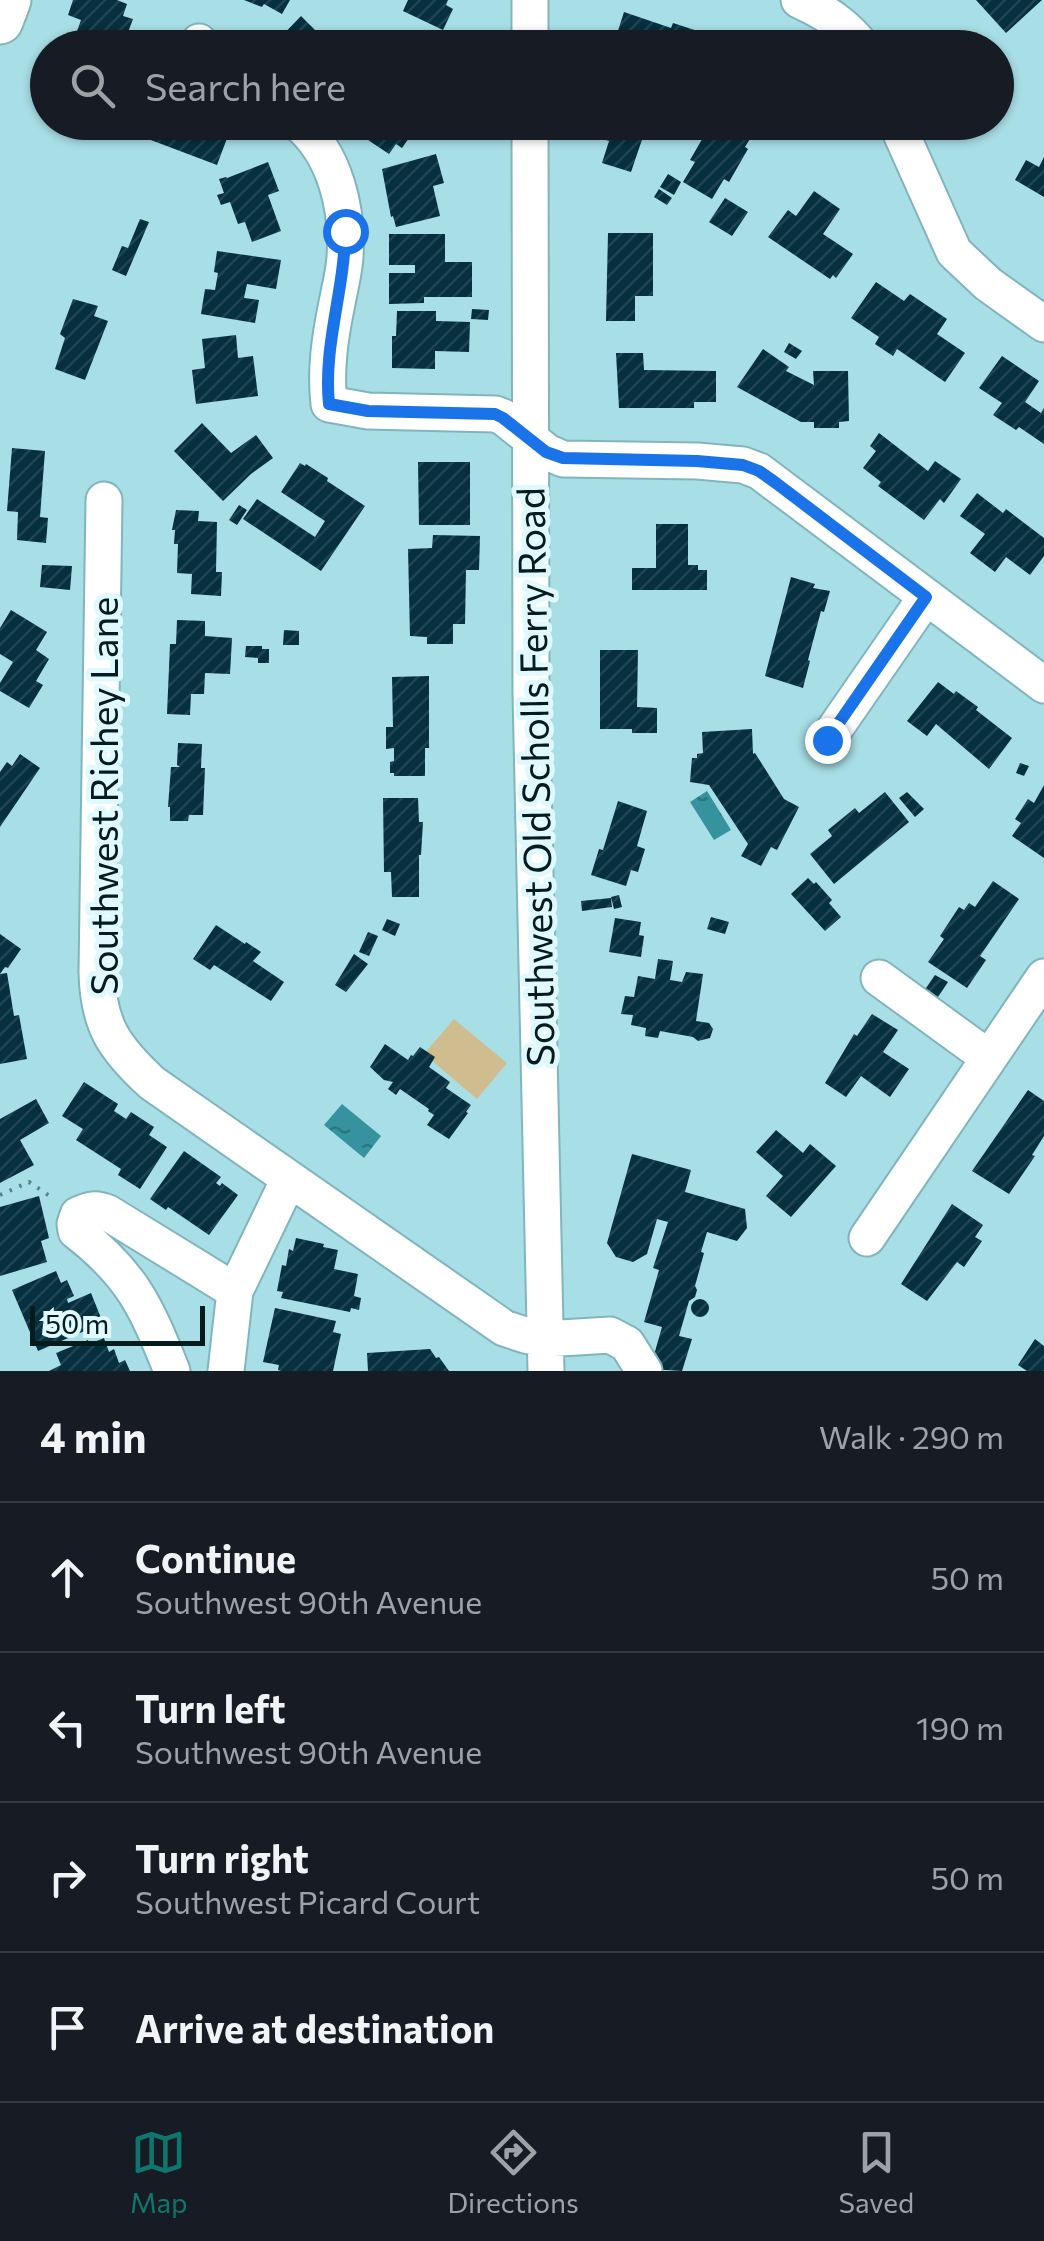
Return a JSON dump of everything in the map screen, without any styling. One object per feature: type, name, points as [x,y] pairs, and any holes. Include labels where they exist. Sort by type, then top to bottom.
[{"type":"main road","points":[[0,20],[8,0]]},
{"type":"street","points":[[530,0],[530,30]]},
{"type":"street","points":[[799,0],[830,14],[848,30]]},
{"type":"street","points":[[314,140],[334,174],[345,231],[345,260],[330,338],[329,404],[368,411],[495,414],[546,452],[563,458],[697,461],[743,465],[759,471],[1044,685]]},
{"type":"street","name":"Southwest Old Scholls Ferry Road","points":[[530,140],[531,713],[546,1355]]},
{"type":"street","points":[[904,140],[954,252],[988,284],[1044,324]]},
{"type":"street","name":"Southwest Richey Lane","points":[[104,500],[96,972],[104,1024],[116,1046],[152,1082],[504,1328],[525,1336],[546,1355]]},
{"type":"street","points":[[827,740],[926,597]]},
{"type":"street","points":[[867,1238],[1044,977]]},
{"type":"street","points":[[879,978],[989,1058]]},
{"type":"street","points":[[226,1371],[234,1291],[290,1180]]},
{"type":"street","points":[[172,1371],[140,1298],[122,1272],[76,1232],[78,1215],[97,1208],[108,1213],[234,1291]]},
{"type":"street","points":[[546,1355],[610,1335],[626,1344],[644,1371]]},
{"type":"path","points":[[0,1194],[29,1182],[78,1215]]},
{"type":"shaded area","points":[[454,1019],[507,1063],[477,1099],[424,1054]]},
{"type":"water","points":[[707,791],[731,830],[714,840],[690,802]]},
{"type":"water","points":[[342,1104],[381,1136],[364,1158],[324,1125]]},
{"type":"building","points":[[73,0],[117,0],[127,4],[123,16],[133,19],[129,30],[77,30],[81,20],[68,15]]},
{"type":"building","points":[[244,0],[290,0],[282,14],[264,4],[262,7]]},
{"type":"building","points":[[408,0],[448,0],[446,5],[453,9],[443,30],[403,11]]},
{"type":"building","points":[[976,0],[1042,0],[1009,30],[1003,30]]},
{"type":"building","points":[[624,12],[671,28],[673,23],[694,30],[618,30]]},
{"type":"building","points":[[301,16],[315,30],[288,30]]},
{"type":"building","points":[[151,140],[226,140],[217,165]]},
{"type":"building","points":[[368,140],[408,140],[402,148],[396,144],[389,154]]},
{"type":"building","points":[[606,140],[642,140],[631,172],[602,163],[609,141]]},
{"type":"building","points":[[702,140],[749,140],[729,182],[724,179],[712,199],[683,182],[695,162],[690,160]]},
{"type":"building","points":[[436,154],[444,183],[433,186],[440,216],[396,227],[382,169]]},
{"type":"building","points":[[1044,157],[1044,197],[1015,180],[1026,160],[1039,167]]},
{"type":"building","points":[[268,162],[279,191],[268,195],[281,231],[252,242],[245,222],[238,224],[230,202],[221,205],[217,195],[224,193],[219,179]]},
{"type":"building","points":[[668,174],[681,182],[674,195],[660,187]]},
{"type":"building","points":[[659,189],[672,198],[667,205],[654,197]]},
{"type":"building","points":[[814,191],[840,209],[823,234],[853,254],[836,278],[833,275],[830,279],[768,237],[788,210],[796,216]]},
{"type":"building","points":[[725,198],[748,212],[732,236],[709,222]]},
{"type":"building","points":[[140,219],[149,222],[126,276],[112,270],[122,246],[128,248]]},
{"type":"building","points":[[608,233],[653,233],[653,296],[635,296],[635,321],[606,321]]},
{"type":"building","points":[[389,234],[445,234],[445,262],[472,262],[472,297],[424,297],[424,303],[389,304],[389,273],[415,273],[415,265],[389,265]]},
{"type":"building","points":[[217,251],[281,260],[276,289],[247,284],[244,298],[259,300],[255,323],[201,314],[205,289],[215,290]]},
{"type":"building","points":[[876,282],[904,301],[910,294],[947,319],[937,334],[965,353],[945,382],[897,349],[893,356],[875,344],[879,337],[851,318]]},
{"type":"building","points":[[73,299],[98,306],[94,316],[108,321],[85,380],[55,369],[65,338],[60,334]]},
{"type":"building","points":[[472,309],[489,310],[488,320],[471,319]]},
{"type":"building","points":[[397,311],[436,311],[436,321],[470,322],[469,352],[435,351],[435,369],[392,368]]},
{"type":"building","points":[[236,335],[238,358],[253,356],[258,396],[196,404],[192,370],[205,368],[202,339]]},
{"type":"building","points":[[789,343],[802,351],[796,359],[784,352]]},
{"type":"building","points":[[763,349],[789,367],[786,371],[814,385],[813,371],[848,371],[849,421],[839,422],[839,428],[814,428],[814,422],[801,422],[737,387]]},
{"type":"building","points":[[616,353],[643,353],[644,370],[716,371],[716,402],[694,402],[694,408],[619,408]]},
{"type":"building","points":[[1002,356],[1039,381],[1025,402],[1041,413],[1044,408],[1044,444],[993,415],[1002,403],[979,388]]},
{"type":"building","points":[[202,423],[231,453],[256,435],[273,458],[223,501],[174,451]]},
{"type":"building","points":[[879,433],[928,471],[935,461],[961,479],[944,503],[940,499],[924,520],[878,486],[881,482],[863,468],[876,451],[870,446]]},
{"type":"building","points":[[12,448],[45,451],[40,517],[48,518],[46,543],[17,540],[18,512],[7,511]]},
{"type":"building","points":[[418,462],[470,462],[470,525],[419,525]]},
{"type":"building","points":[[300,463],[365,506],[321,571],[243,519],[257,499],[315,537],[325,521],[281,492]]},
{"type":"building","points":[[977,493],[1044,538],[1044,556],[1030,575],[1006,557],[995,572],[970,553],[985,534],[960,516]]},
{"type":"building","points":[[239,505],[247,510],[237,525],[229,520]]},
{"type":"building","points":[[176,510],[199,511],[198,521],[217,522],[216,572],[222,572],[221,596],[191,594],[192,574],[177,573],[178,544],[174,544],[172,530]]},
{"type":"building","points":[[656,524],[688,524],[688,565],[707,570],[707,590],[632,590],[632,568],[656,568]]},
{"type":"building","points":[[433,535],[480,536],[479,570],[466,570],[465,624],[453,624],[453,644],[427,644],[427,637],[410,636],[408,549],[432,548]]},
{"type":"building","points":[[42,565],[72,566],[70,590],[40,587]]},
{"type":"building","points":[[791,577],[830,591],[824,612],[821,611],[803,688],[765,676]]},
{"type":"building","points":[[11,610],[47,632],[36,650],[49,659],[36,681],[43,685],[29,708],[0,691],[0,683],[13,662],[0,654],[0,628]]},
{"type":"building","points":[[177,620],[205,621],[205,636],[232,638],[230,674],[205,673],[204,694],[191,694],[190,715],[167,714],[170,644],[176,644]]},
{"type":"building","points":[[284,630],[299,631],[299,645],[283,645]]},
{"type":"building","points":[[246,646],[269,649],[269,663],[245,657]]},
{"type":"building","points":[[600,650],[638,650],[637,707],[657,708],[657,733],[600,729]]},
{"type":"building","points":[[429,676],[425,776],[394,776],[390,773],[390,762],[394,761],[394,748],[386,749],[386,727],[393,727],[392,677]]},
{"type":"building","points":[[938,682],[978,707],[976,710],[1012,738],[989,769],[936,724],[927,736],[907,721]]},
{"type":"building","points":[[752,729],[753,754],[784,799],[799,807],[777,850],[771,847],[761,866],[741,856],[748,844],[709,785],[690,782],[692,758],[703,753],[702,732]]},
{"type":"building","points":[[178,743],[202,744],[203,815],[189,815],[188,821],[170,821],[168,807],[171,767],[180,767]]},
{"type":"building","points":[[20,754],[40,768],[0,827],[0,772],[7,762],[12,766]]},
{"type":"building","points":[[1020,763],[1029,766],[1024,776],[1016,773]]},
{"type":"building","points":[[1044,785],[1044,858],[1012,836],[1021,823],[1015,819],[1028,799],[1034,803]]},
{"type":"building","points":[[885,792],[909,822],[834,884],[810,854],[832,836],[828,830],[855,808],[859,813]]},
{"type":"building","points":[[907,792],[924,809],[915,817],[899,798]]},
{"type":"building","points":[[383,798],[418,798],[419,822],[423,822],[419,897],[392,897],[391,872],[384,872]]},
{"type":"building","points":[[618,801],[647,811],[637,846],[645,849],[638,872],[631,870],[626,886],[591,875]]},
{"type":"building","points":[[808,878],[832,900],[829,903],[841,917],[825,931],[791,894]]},
{"type":"building","points":[[993,881],[1019,899],[980,956],[986,960],[967,988],[928,962],[959,907],[964,910],[969,903],[975,907]]},
{"type":"building","points":[[619,895],[622,907],[614,909],[611,897]]},
{"type":"building","points":[[611,898],[612,907],[582,911],[581,901]]},
{"type":"building","points":[[711,917],[729,922],[725,934],[707,929]]},
{"type":"building","points":[[615,918],[641,922],[641,957],[609,952]]},
{"type":"building","points":[[387,919],[400,924],[395,936],[382,930]]},
{"type":"building","points":[[216,925],[261,952],[253,961],[284,982],[271,1001],[214,965],[210,970],[193,959]]},
{"type":"building","points":[[368,932],[378,936],[369,956],[359,952]]},
{"type":"building","points":[[0,934],[21,949],[0,974]]},
{"type":"building","points":[[354,954],[368,964],[346,992],[335,985]]},
{"type":"building","points":[[658,959],[673,961],[670,980],[682,982],[686,972],[703,974],[696,1021],[709,1023],[713,1029],[710,1038],[698,1041],[660,1031],[658,1038],[645,1036],[646,1028],[631,1025],[633,1015],[621,1014],[625,996],[634,997],[638,976],[655,979]]},
{"type":"building","points":[[7,973],[27,1059],[0,1064],[0,974]]},
{"type":"building","points":[[935,975],[948,982],[936,1000],[924,991]]},
{"type":"building","points":[[872,1014],[898,1030],[883,1052],[909,1069],[890,1097],[861,1076],[846,1097],[825,1083],[854,1034],[857,1036]]},
{"type":"building","points":[[385,1044],[408,1060],[420,1047],[435,1057],[429,1067],[450,1082],[446,1088],[471,1105],[449,1139],[427,1125],[434,1115],[429,1109],[400,1089],[396,1095],[388,1089],[393,1082],[384,1080],[370,1067]]},
{"type":"building","points":[[84,1082],[118,1104],[114,1111],[126,1119],[131,1112],[154,1127],[149,1135],[167,1147],[140,1189],[118,1175],[121,1169],[76,1140],[83,1129],[62,1116]]},
{"type":"building","points":[[1028,1090],[1044,1101],[1044,1136],[1009,1194],[972,1171]]},
{"type":"building","points":[[36,1099],[49,1123],[20,1140],[34,1165],[0,1183],[0,1119]]},
{"type":"building","points":[[776,1130],[803,1153],[810,1144],[836,1166],[791,1217],[766,1196],[783,1176],[756,1152]]},
{"type":"building","points":[[184,1151],[221,1177],[216,1183],[238,1195],[209,1235],[150,1199]]},
{"type":"building","points":[[632,1154],[691,1170],[685,1192],[745,1209],[747,1228],[737,1241],[707,1232],[697,1290],[689,1301],[679,1336],[692,1339],[682,1371],[650,1369],[662,1327],[644,1322],[659,1270],[653,1268],[668,1222],[657,1219],[647,1254],[633,1262],[616,1257],[607,1243]]},
{"type":"building","points":[[39,1196],[49,1238],[41,1241],[47,1262],[0,1276],[0,1207]]},
{"type":"building","points":[[952,1204],[983,1225],[975,1237],[982,1241],[964,1267],[957,1262],[927,1301],[901,1284]]},
{"type":"building","points":[[296,1238],[338,1250],[334,1269],[358,1274],[354,1296],[361,1298],[359,1310],[351,1308],[350,1312],[281,1298],[283,1292],[277,1291],[282,1265],[286,1266]]},
{"type":"building","points":[[56,1271],[61,1283],[67,1280],[74,1296],[67,1299],[68,1303],[91,1293],[103,1323],[38,1351],[12,1290]]},
{"type":"building","points":[[700,1299],[709,1308],[700,1317],[691,1308]]},
{"type":"building","points":[[275,1308],[336,1321],[333,1332],[341,1334],[333,1371],[281,1371],[279,1365],[263,1362]]},
{"type":"building","points":[[104,1338],[109,1352],[114,1349],[119,1363],[125,1360],[130,1371],[49,1371],[61,1365],[56,1353]]},
{"type":"building","points":[[1035,1339],[1044,1346],[1044,1371],[1027,1371],[1018,1365]]},
{"type":"building","points":[[430,1349],[449,1371],[368,1371],[367,1353]]},
{"type":"route","points":[[345,231],[345,260],[330,338],[329,404],[368,411],[495,414],[546,452],[563,458],[743,465],[776,483],[926,597],[827,740]]}]
